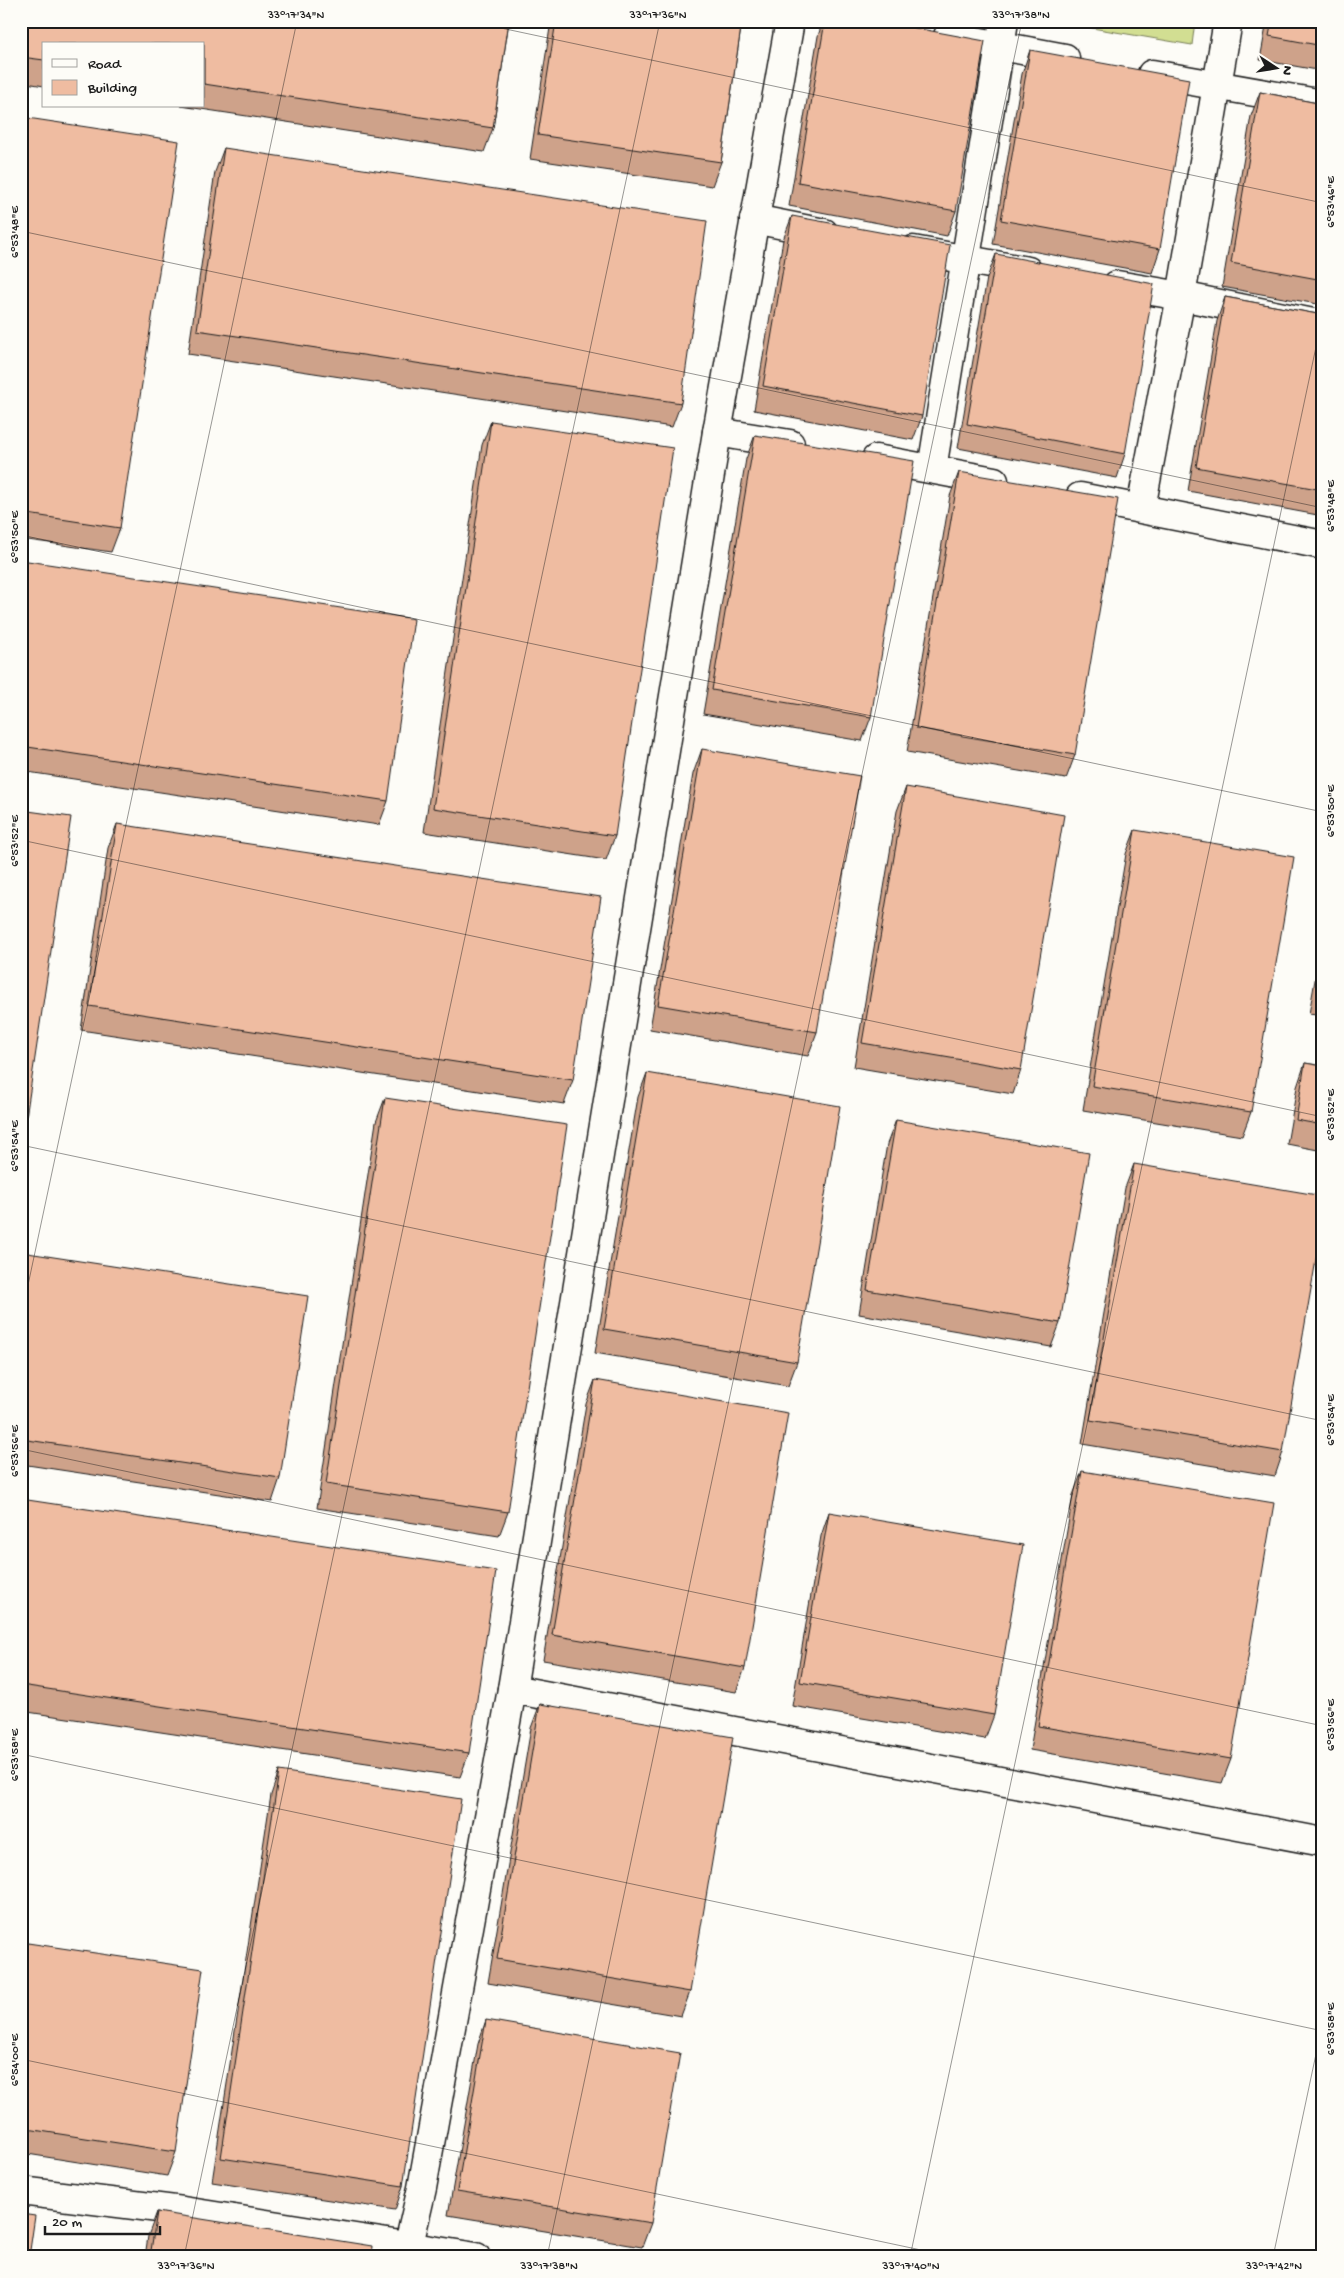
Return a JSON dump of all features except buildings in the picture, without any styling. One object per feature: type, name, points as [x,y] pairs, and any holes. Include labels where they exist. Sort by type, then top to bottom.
[{"type":"street","points":[[407,2251],[422,2188],[512,1688],[717,432],[790,21]]},
{"type":"street","points":[[1141,508],[1182,296],[1228,21]]},
{"type":"street","points":[[926,32],[1002,34],[1085,62]]},
{"type":"street","points":[[932,469],[964,260],[1002,34]]},
{"type":"street","points":[[1123,68],[1323,104]]},
{"type":"street","points":[[754,219],[850,238]]},
{"type":"street","points":[[888,246],[1053,275]]},
{"type":"street","points":[[1093,281],[1182,296],[1323,325]]},
{"type":"street","points":[[717,432],[815,449]]},
{"type":"street","points":[[854,456],[1018,485]]},
{"type":"street","points":[[1056,492],[1323,545]]},
{"type":"street","points":[[512,1688],[1323,1842]]},
{"type":"street","points":[[21,2191],[183,2211],[351,2238],[407,2251],[476,2257]]},
{"type":"green space","points":[[1051,21],[1195,21],[1192,45]]}]
